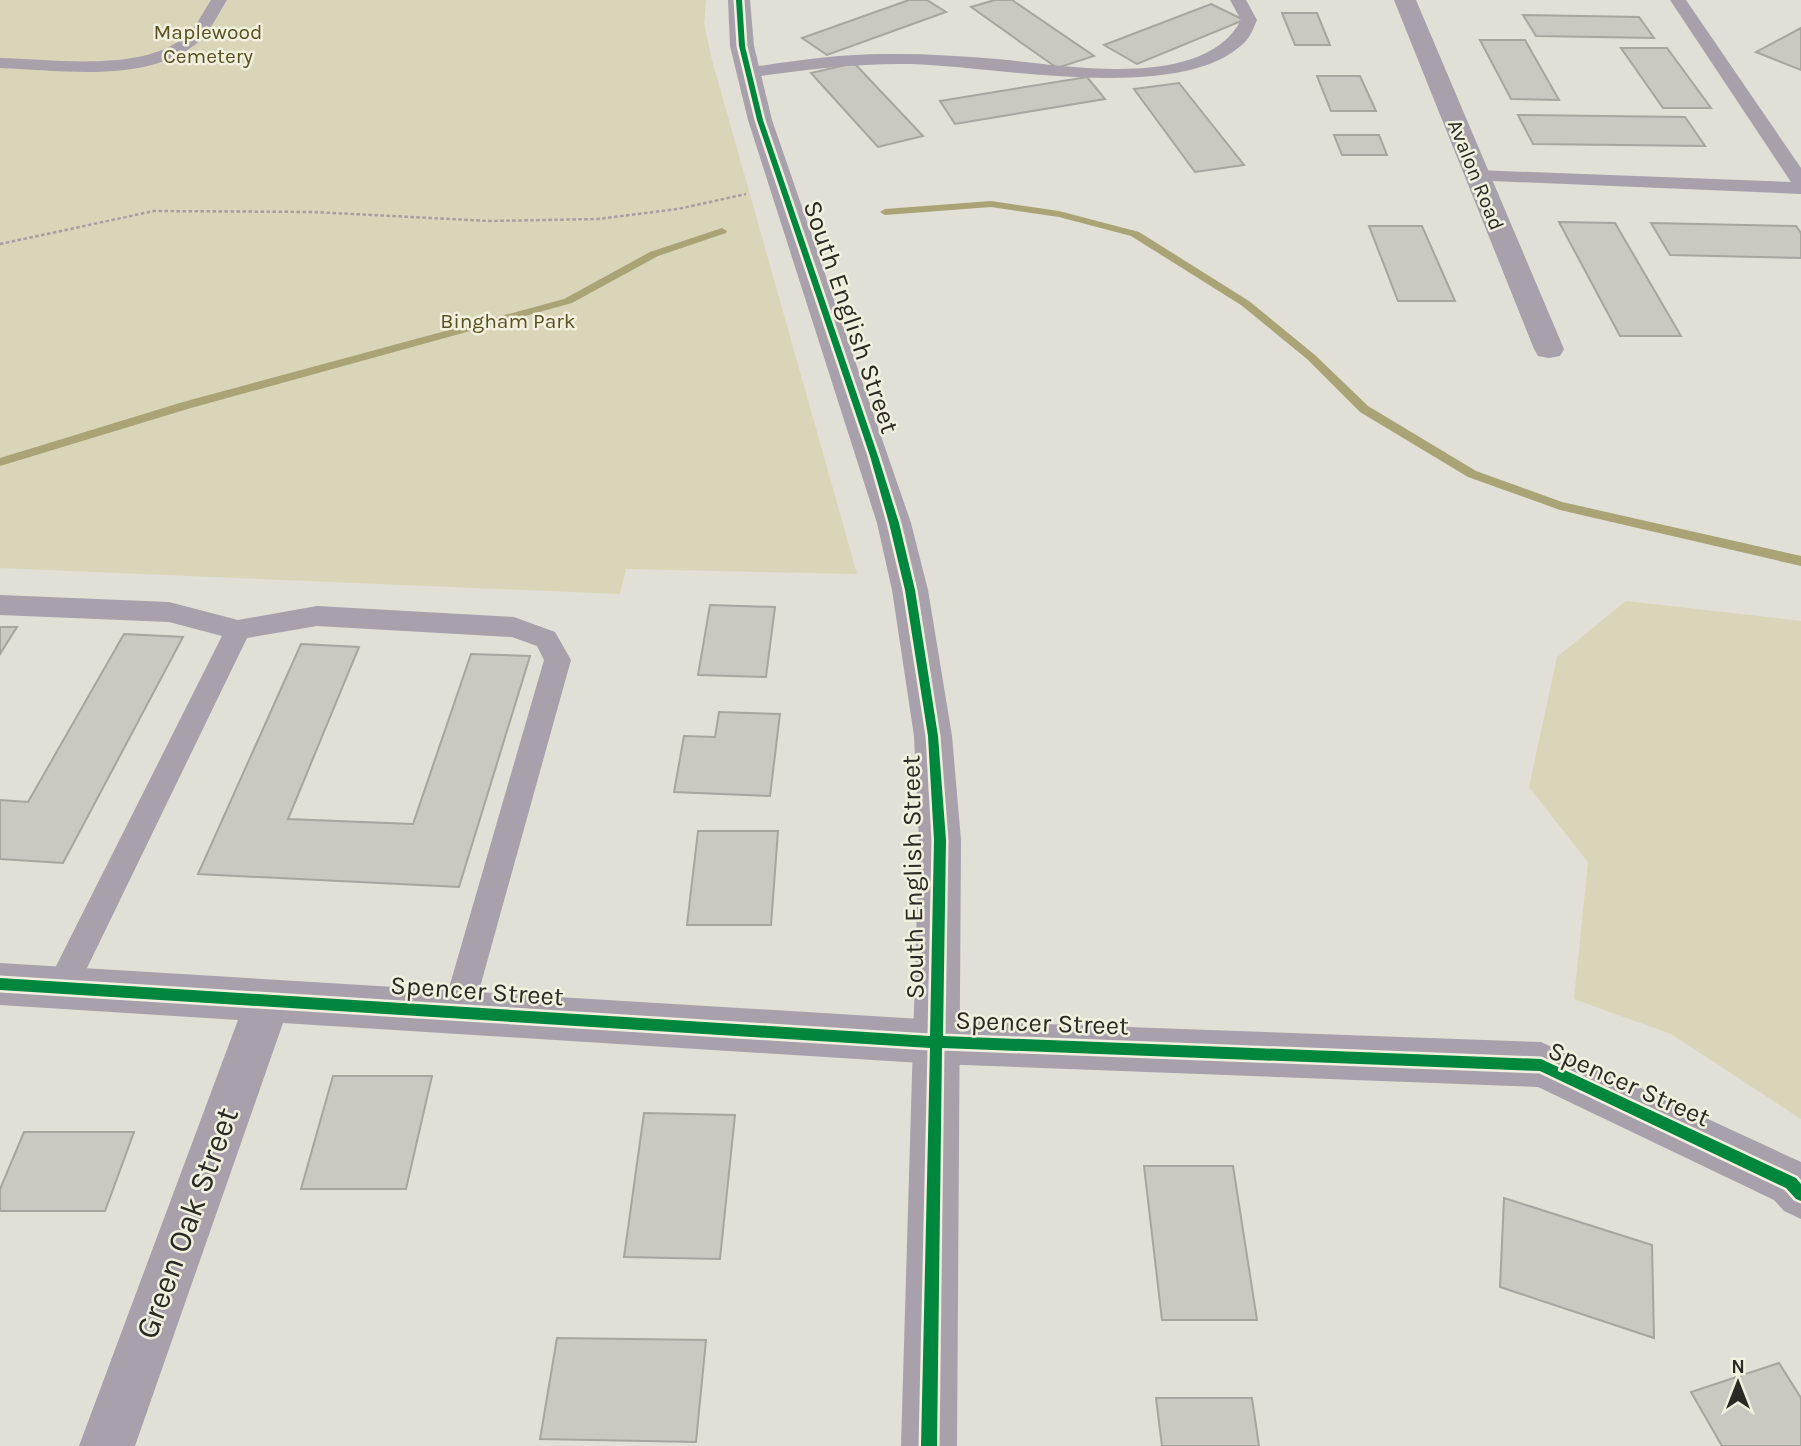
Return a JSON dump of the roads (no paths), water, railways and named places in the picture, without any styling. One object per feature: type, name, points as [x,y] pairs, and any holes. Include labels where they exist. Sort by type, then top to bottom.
[{"type":"street","name":"South English Street","points":[[739,0],[747,73],[782,186],[878,470],[903,564],[922,655],[933,736],[940,839],[929,1446]]},
{"type":"street","name":"Avalon Road","points":[[1405,0],[1549,349]]},
{"type":"street","name":"Spencer Street","points":[[0,984],[937,1042],[1541,1065],[1791,1183],[1801,1194]]},
{"type":"street","name":"Green Oak Street","points":[[107,1446],[268,1000]]},
{"type":"lane","points":[[0,63],[112,64],[155,58],[191,39],[219,0]]},
{"type":"lane","points":[[747,73],[853,59],[1009,65],[1049,72],[1151,72],[1200,61],[1236,43],[1247,31],[1249,20],[1238,0]]},
{"type":"lane","points":[[1678,0],[1801,182]]},
{"type":"lane","points":[[1476,176],[1801,188]]},
{"type":"lane","points":[[0,605],[169,612],[238,630],[317,616],[514,627],[546,639],[558,660],[458,1012]]},
{"type":"lane","points":[[61,988],[238,630]]},
{"type":"waterway","points":[[885,212],[991,204],[1059,214],[1135,234],[1245,303],[1311,357],[1364,409],[1472,474],[1560,506],[1801,561]]},
{"type":"waterway","points":[[0,462],[187,405],[568,301],[654,254],[722,231]]},
{"type":"park label","name":"Maplewood Cemetery","points":[[208,44]]},
{"type":"park label","name":"Bingham Park","points":[[508,321]]}]
